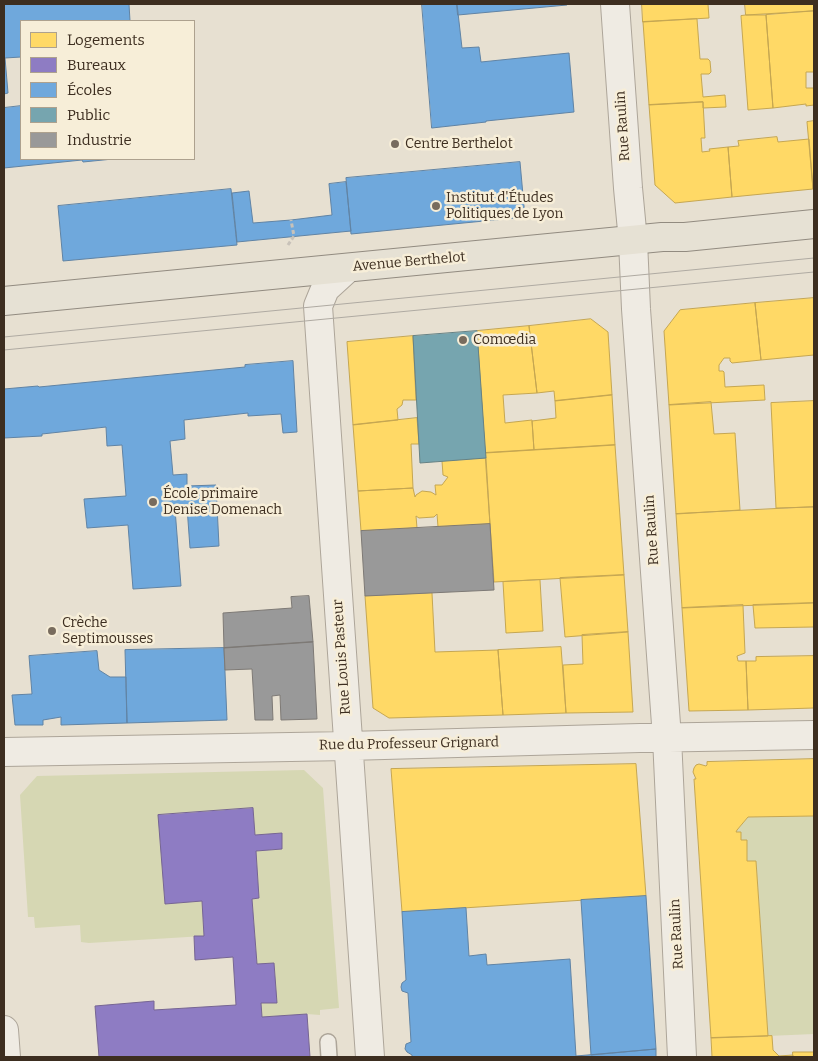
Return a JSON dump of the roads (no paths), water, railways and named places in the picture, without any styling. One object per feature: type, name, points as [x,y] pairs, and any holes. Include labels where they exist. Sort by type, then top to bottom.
[{"type":"main road","name":"Avenue Berthelot","points":[[4,301],[814,224]]},
{"type":"street","name":"Rue Raulin","points":[[615,4],[667,738],[682,1057]]},
{"type":"street","name":"Rue Louis Pasteur","points":[[348,268],[325,289],[318,306],[370,1057]]},
{"type":"street","name":"Rue du Professeur Grignard","points":[[4,752],[814,735]]},
{"type":"street","points":[[4,1030],[6,1057]]},
{"type":"lane","points":[[328,1042],[329,1057]]},
{"type":"tram line","points":[[4,337],[814,258]]},
{"type":"tram line","points":[[4,350],[814,272]]},
{"type":"place","name":"Centre Berthelot","points":[[395,144]]},
{"type":"place","name":"Institut d'Études Politiques de Lyon","points":[[436,206]]},
{"type":"place","name":"Comœdia","points":[[463,340]]},
{"type":"place","name":"École primaire Denise Domenach","points":[[153,502]]},
{"type":"place","name":"Crèche Septimousses","points":[[52,631]]}]
